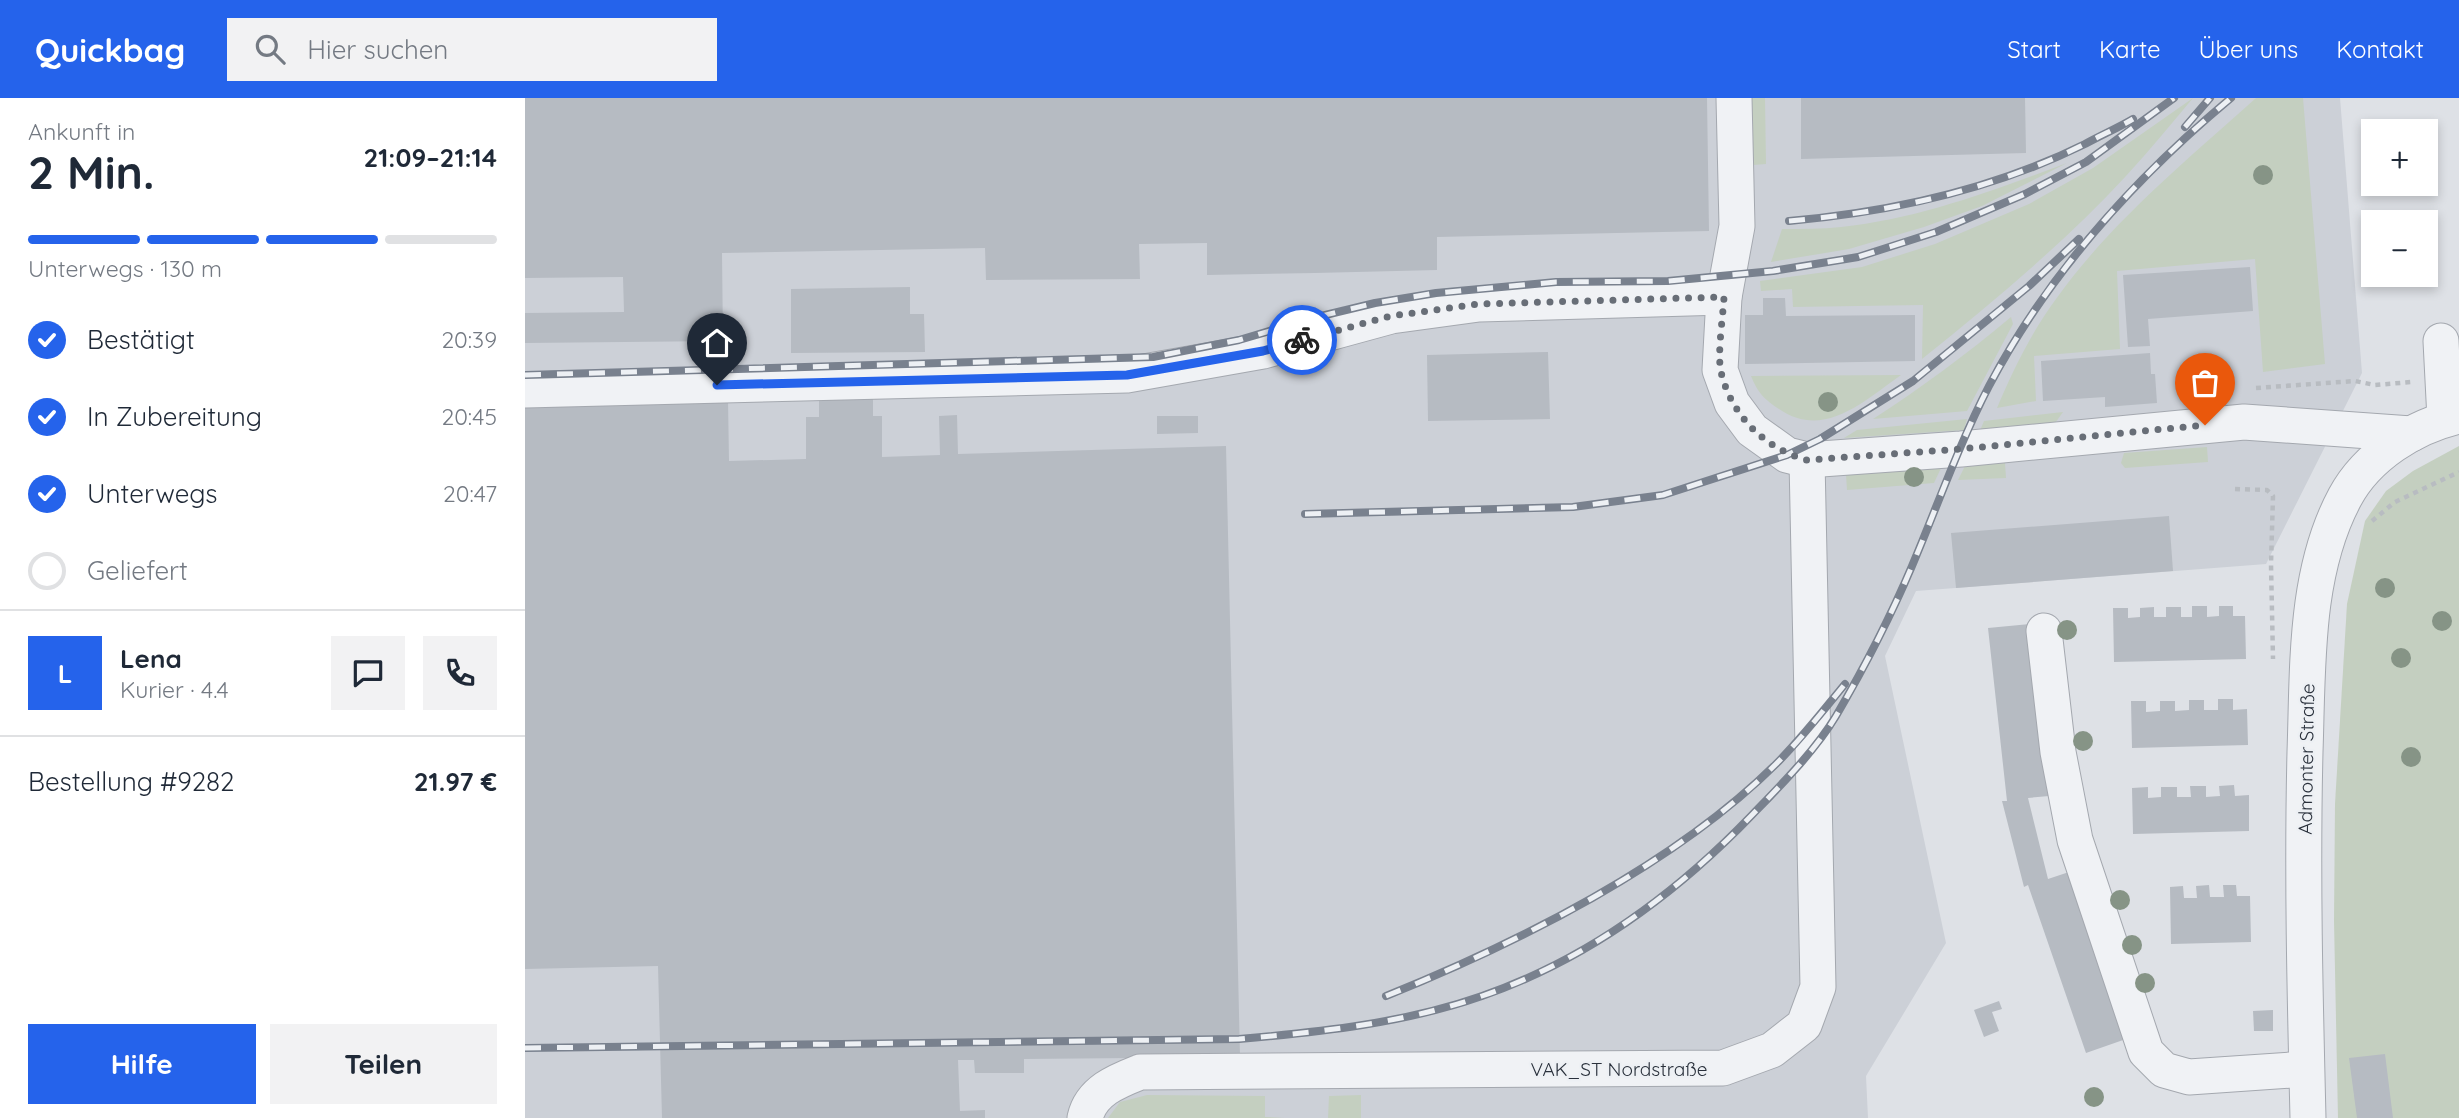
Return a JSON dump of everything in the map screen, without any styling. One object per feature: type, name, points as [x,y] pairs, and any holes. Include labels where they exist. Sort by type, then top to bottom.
[{"type":"street","points":[[1734,98],[1737,226],[1724,297],[1720,370],[1732,403],[1752,430],[1787,455],[1807,460],[1961,449],[2243,422],[2411,434]]},
{"type":"street","points":[[525,390],[1127,375],[1263,351],[1391,316],[1466,306],[1724,297]]},
{"type":"street","points":[[2441,341],[2443,380],[2452,418]]},
{"type":"street","name":"Admonter Straße","points":[[2308,1118],[2304,806],[2308,659],[2315,595],[2326,542],[2346,496],[2370,463],[2411,434],[2452,418]]},
{"type":"street","name":"VAK_ST Nordstraße","points":[[1085,1118],[1087,1108],[1108,1084],[1140,1072],[1723,1068],[1772,1050],[1804,1025],[1818,987],[1807,460]]},
{"type":"street","points":[[2044,631],[2059,752],[2075,840],[2146,1052],[2164,1070],[2189,1077],[2306,1069]]},
{"type":"path","points":[[2253,389],[2355,381],[2375,385],[2443,380]]},
{"type":"path","points":[[2365,527],[2395,502],[2459,472]]},
{"type":"shaded area","points":[[525,98],[2340,98],[2362,373],[2266,564],[1916,591],[1885,656],[1946,943],[1866,1076],[1868,1118],[525,1118]]},
{"type":"green space","points":[[1751,98],[1765,98],[1766,164],[1753,165]]},
{"type":"green space","points":[[2193,98],[2126,176],[2078,225],[2001,294],[1922,359],[1923,305],[1793,307],[1792,289],[1761,291],[1760,281],[1862,267],[1935,244],[2029,204],[2093,168]]},
{"type":"green space","points":[[2256,98],[2303,98],[2325,364],[2263,372],[2255,259],[2117,271],[2120,349],[2034,356],[2036,401],[1997,408],[2031,338],[2078,271],[2150,193]]},
{"type":"green space","points":[[2067,163],[1982,206],[1924,227],[1849,249],[1771,262],[1782,229],[1841,227],[1899,217],[1984,193]]},
{"type":"green space","points":[[2011,317],[2013,324],[1967,411],[1873,419],[1943,370]]},
{"type":"green space","points":[[1901,375],[1843,413],[1828,419],[1812,420],[1796,418],[1765,399],[1751,376]]},
{"type":"green space","points":[[2063,412],[2053,426],[1979,433],[1984,421]]},
{"type":"green space","points":[[1967,419],[1964,430],[1844,438],[1857,430]]},
{"type":"green space","points":[[2459,446],[2459,1118],[2338,1118],[2334,921],[2335,804],[2347,604],[2365,521],[2386,491],[2413,471]]},
{"type":"green space","points":[[2207,447],[2208,462],[2125,468],[2121,463],[2124,453]]},
{"type":"green space","points":[[2005,463],[2006,478],[1958,480],[1965,466]]},
{"type":"green space","points":[[1941,468],[1934,483],[1847,490],[1846,474]]},
{"type":"green space","points":[[1147,1095],[1265,1096],[1265,1117],[1285,1118],[1108,1118],[1120,1102]]},
{"type":"green space","points":[[1361,1095],[1361,1118],[1328,1118],[1329,1096]]},
{"type":"building","points":[[525,98],[1707,98],[1709,231],[1437,237],[1437,270],[1315,273],[1207,275],[1207,243],[1139,244],[1140,279],[986,280],[985,248],[722,253],[723,341],[525,343],[525,313],[624,312],[623,277],[525,278]]},
{"type":"building","points":[[1801,98],[2025,98],[2026,153],[1801,159]]},
{"type":"building","points":[[2250,267],[2253,311],[2148,319],[2150,346],[2128,347],[2123,275]]},
{"type":"building","points":[[910,287],[910,314],[924,314],[925,352],[791,353],[791,289]]},
{"type":"building","points":[[1763,298],[1785,298],[1786,316],[1915,315],[1915,361],[1745,364],[1745,315],[1763,315]]},
{"type":"building","points":[[1548,352],[1550,419],[1428,421],[1427,355]]},
{"type":"building","points":[[2150,353],[2157,403],[2105,407],[2105,397],[2043,401],[2041,361]]},
{"type":"building","points":[[819,397],[873,397],[873,416],[882,416],[882,457],[940,455],[939,416],[957,415],[958,454],[1226,446],[1240,1057],[1024,1059],[1024,1073],[975,1073],[974,1060],[958,1060],[960,1111],[985,1110],[985,1118],[662,1118],[658,966],[525,969],[525,403],[728,400],[729,461],[806,459],[806,417],[819,417]]},
{"type":"building","points":[[1157,416],[1198,416],[1198,433],[1157,434]]},
{"type":"building","points":[[2169,516],[2173,571],[1956,588],[1951,533]]},
{"type":"building","points":[[2192,606],[2207,606],[2207,617],[2219,616],[2219,606],[2233,606],[2233,616],[2245,616],[2246,659],[2114,662],[2113,608],[2128,608],[2128,618],[2140,617],[2140,608],[2154,607],[2154,617],[2166,617],[2166,607],[2181,607],[2181,617],[2192,617]]},
{"type":"building","points":[[2030,624],[2049,796],[2028,798],[2048,879],[2069,872],[2126,1039],[2086,1053],[2028,885],[2024,887],[2002,801],[2007,801],[1988,628]]},
{"type":"building","points":[[2218,699],[2233,699],[2233,710],[2247,709],[2248,745],[2132,748],[2131,701],[2146,701],[2146,712],[2160,711],[2160,701],[2175,701],[2175,711],[2189,710],[2189,700],[2204,700],[2204,710],[2218,710]]},
{"type":"building","points":[[2234,785],[2235,796],[2249,795],[2249,831],[2133,834],[2132,788],[2148,787],[2148,798],[2161,797],[2161,787],[2177,787],[2177,797],[2191,797],[2190,786],[2206,786],[2206,797],[2220,796],[2219,786]]},
{"type":"building","points":[[2209,885],[2210,897],[2224,897],[2223,885],[2236,885],[2237,896],[2250,896],[2251,942],[2171,944],[2170,887],[2183,886],[2184,898],[2197,898],[2196,886]]},
{"type":"building","points":[[1999,1001],[2002,1009],[1992,1012],[1999,1031],[1984,1037],[1974,1010]]},
{"type":"building","points":[[2273,1010],[2273,1031],[2254,1031],[2253,1011]]},
{"type":"building","points":[[2385,1054],[2393,1118],[2357,1118],[2349,1058]]},
{"type":"railway","points":[[525,375],[1153,357],[1239,340],[1375,303],[1436,293],[1556,282],[1668,281],[1773,271],[1858,257],[1936,232],[2025,194],[2086,162],[2174,98]]},
{"type":"railway","points":[[2185,127],[2210,98]]},
{"type":"railway","points":[[525,1048],[1239,1039],[1393,1020],[1453,1005],[1520,981],[1593,944],[1627,922],[1692,872],[1752,815],[1818,742],[1836,716],[1886,624],[1968,430],[2012,345],[2066,267],[2127,195],[2231,98]]},
{"type":"railway","points":[[1789,221],[1866,212],[1978,186],[2050,160],[2133,119]]},
{"type":"railway","points":[[1305,514],[1573,507],[1663,495],[1787,455],[1820,439],[1913,381],[2029,286],[2079,239]]},
{"type":"railway","points":[[1386,996],[1541,926],[1643,868],[1735,801],[1776,764],[1845,684]]},
{"type":"way so far","points":[[1302,340],[1391,316],[1479,304],[1724,297],[1720,370],[1732,403],[1752,430],[1787,455],[1807,460],[1961,449],[2205,425]]},
{"type":"route","points":[[717,385],[1127,375],[1263,351],[1302,340]]}]
